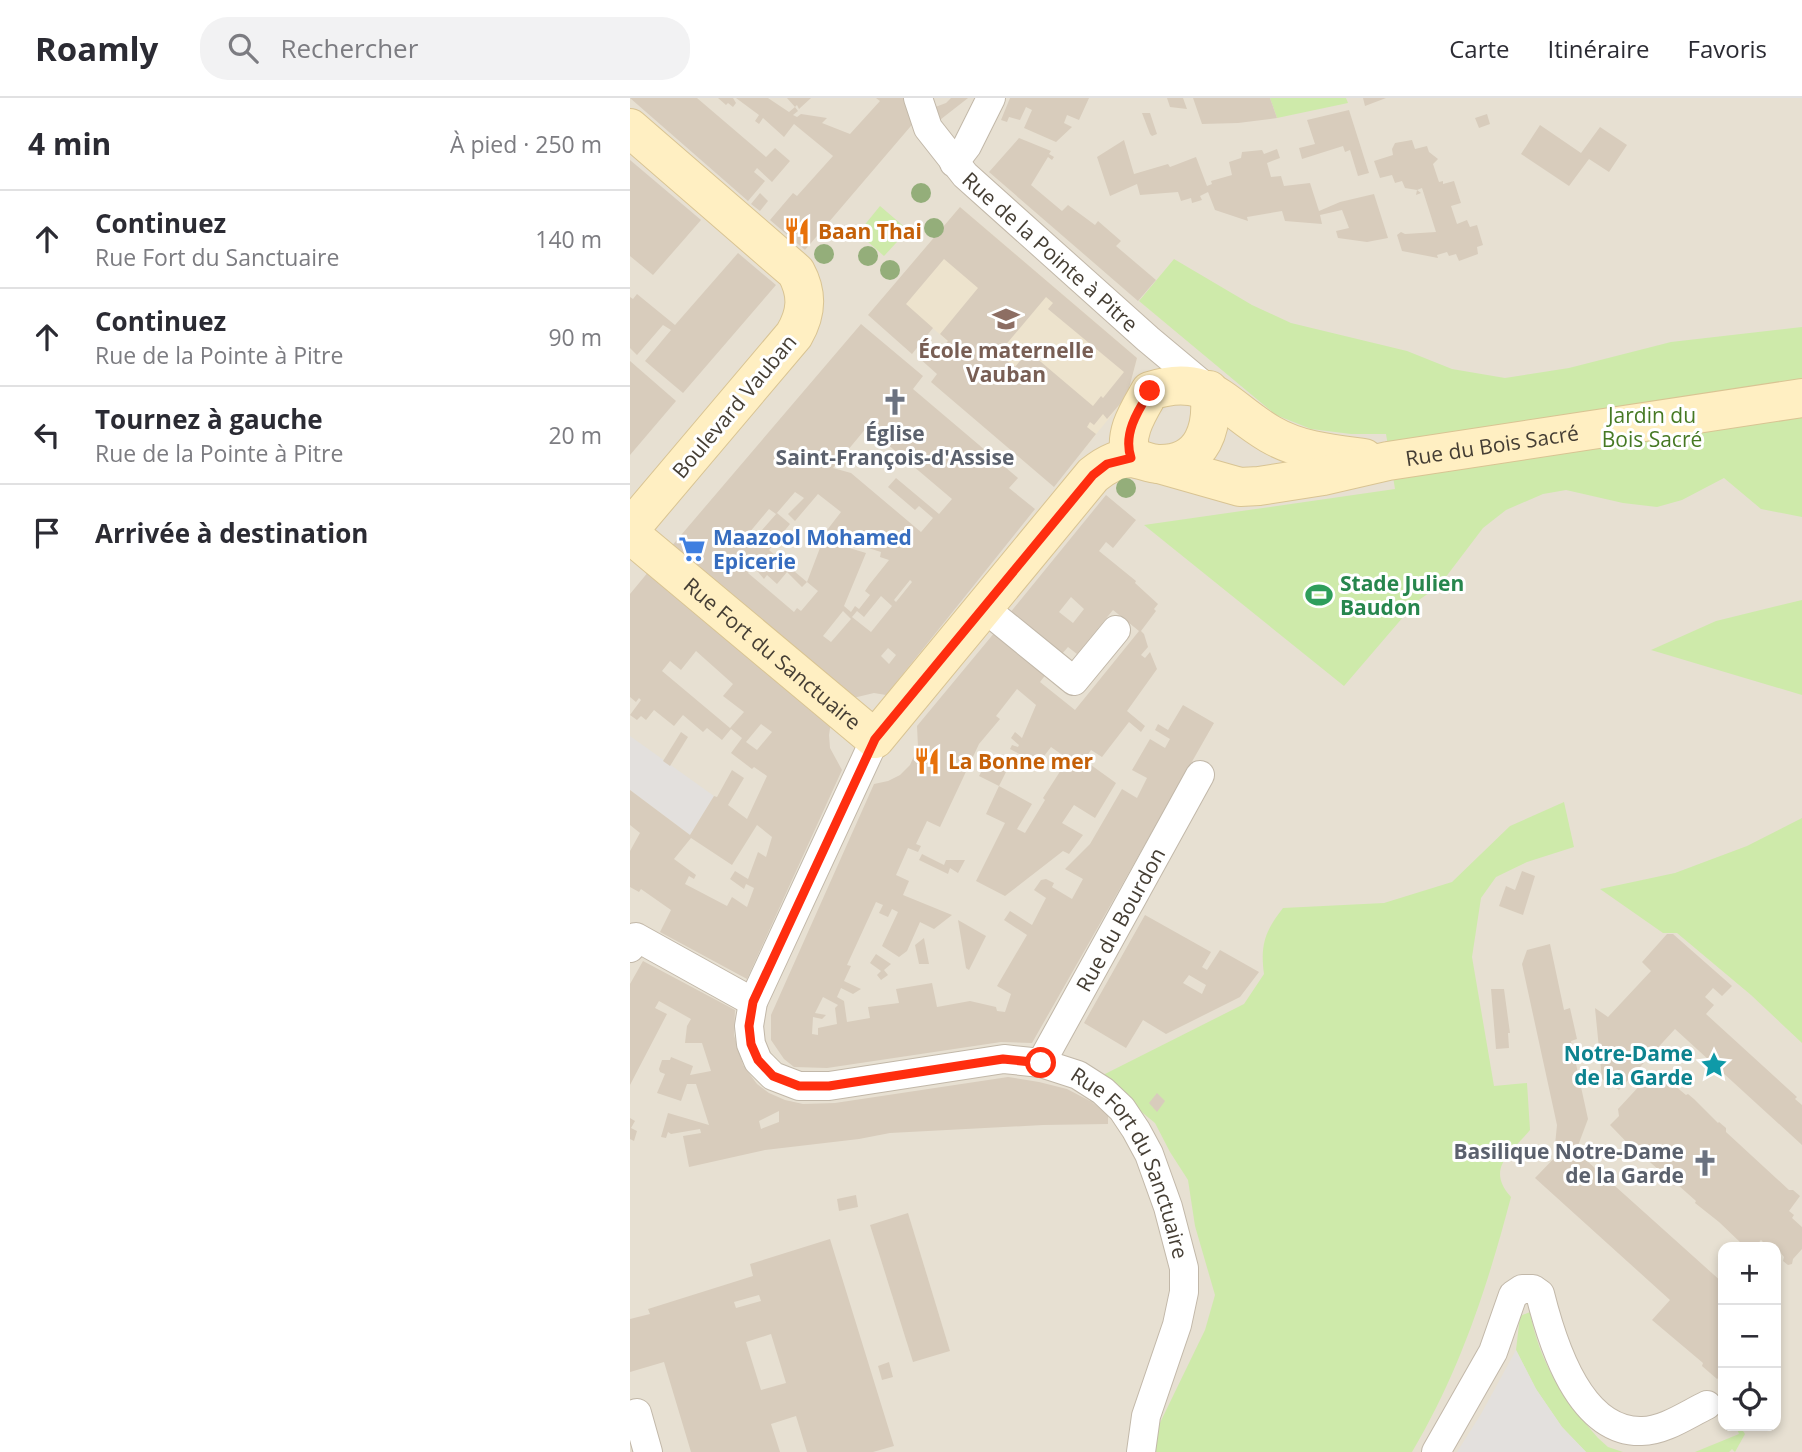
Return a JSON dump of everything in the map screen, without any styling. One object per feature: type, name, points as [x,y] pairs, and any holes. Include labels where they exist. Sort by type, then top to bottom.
[{"type":"street","name":"Rue de la Pointe à Pitre","points":[[918,98],[928,128],[954,163],[1148,339],[1209,390]]},
{"type":"street","points":[[954,163],[967,146],[991,98]]},
{"type":"street","name":"Boulevard Vauban","points":[[630,128],[796,272],[804,286],[806,304],[802,322],[794,335],[630,532]]},
{"type":"street","name":"Rue de la Pointe à Pitre","points":[[1145,461],[1127,447],[1128,434],[1150,391],[1154,374],[1154,355],[1148,339]]},
{"type":"street","name":"Rue du Bois Sacré","points":[[1150,391],[1177,385],[1209,390],[1270,434],[1295,445],[1321,452],[1388,461]]},
{"type":"street","points":[[875,739],[1093,475],[1107,464],[1185,460],[1202,444],[1209,430],[1212,407],[1209,390]]},
{"type":"street","name":"Rue du Bois Sacré","points":[[1145,461],[1240,487],[1259,486],[1323,476],[1388,461],[1802,398]]},
{"type":"street","name":"Rue Fort du Sanctuaire","points":[[630,532],[875,739],[753,1002],[749,1026],[751,1044],[758,1060],[773,1076],[799,1086],[829,1086],[1003,1059],[1041,1063],[1079,1075],[1103,1091],[1122,1109],[1136,1130],[1149,1154],[1179,1241],[1184,1268],[1184,1292],[1177,1325],[1146,1416],[1140,1452]]},
{"type":"street","points":[[982,607],[1074,681],[1116,630]]},
{"type":"street","name":"Rue du Bourdon","points":[[1041,1063],[1200,775]]},
{"type":"street","points":[[633,943],[753,1002]]},
{"type":"street","points":[[1436,1452],[1493,1352],[1513,1295],[1522,1289],[1533,1289],[1540,1294],[1549,1331],[1563,1367],[1590,1405],[1609,1424],[1626,1430],[1645,1432],[1707,1405]]},
{"type":"street","points":[[630,1415],[637,1413],[648,1452]]},
{"type":"shaded area","points":[[630,98],[1802,98],[1802,1452],[630,1452]]},
{"type":"shaded area","name":"École maternelle Vauban","points":[[960,207],[1137,358],[1127,396],[1080,454],[889,291]]},
{"type":"shaded area","points":[[630,736],[714,796],[690,835],[630,790]]},
{"type":"shaded area","points":[[1516,1350],[1536,1389],[1562,1427],[1586,1452],[1457,1452]]},
{"type":"green space","points":[[1270,98],[1346,98],[1348,103],[1277,118]]},
{"type":"green space","points":[[880,206],[908,230],[884,256],[858,233]]},
{"type":"green space","name":"Jardin du Bois Sacré","points":[[1174,259],[1252,305],[1291,323],[1407,351],[1452,369],[1505,378],[1569,368],[1671,342],[1802,327],[1802,517],[1761,509],[1724,478],[1682,500],[1657,507],[1623,503],[1566,490],[1543,494],[1506,510],[1483,528],[1439,586],[1416,602],[1344,686],[1144,525],[1395,489],[1386,434],[1351,434],[1311,429],[1276,415],[1139,301]]},
{"type":"green space","points":[[1802,600],[1802,695],[1651,650],[1716,621]]},
{"type":"green space","points":[[1564,802],[1574,847],[1527,862],[1496,877],[1481,898],[1472,957],[1494,1086],[1527,1083],[1530,1130],[1509,1154],[1501,1169],[1500,1178],[1511,1197],[1492,1264],[1458,1360],[1412,1452],[1154,1452],[1157,1429],[1205,1330],[1215,1295],[1195,1226],[1188,1180],[1155,1123],[1099,1077],[1244,1004],[1264,974],[1265,939],[1283,908],[1384,903],[1452,882],[1510,826]]},
{"type":"green space","points":[[1802,818],[1802,1043],[1751,995],[1677,933],[1663,933],[1600,889],[1675,873],[1747,846]]},
{"type":"green space","points":[[1530,1312],[1540,1348],[1564,1394],[1598,1438],[1608,1447],[1623,1452],[1586,1452],[1562,1427],[1536,1389],[1516,1350],[1520,1316]]},
{"type":"green space","points":[[1738,1431],[1745,1434],[1735,1452],[1732,1449],[1729,1452],[1695,1452],[1739,1434]]},
{"type":"building","points":[[630,98],[697,98],[766,157],[775,148],[790,161],[772,182],[757,168],[754,172],[765,181],[748,201]]},
{"type":"building","points":[[718,98],[733,98],[736,103],[733,107]]},
{"type":"building","points":[[736,98],[768,98],[789,112],[795,107],[798,111],[793,115],[797,117],[801,114],[827,118],[822,123],[850,134],[880,101],[876,98],[910,98],[916,120],[805,250],[770,220],[793,193],[797,196],[833,156],[794,124],[784,137],[763,118],[759,124],[755,121],[759,115]]},
{"type":"building","points":[[787,98],[811,98],[799,109]]},
{"type":"building","points":[[951,98],[968,98],[936,123],[930,109],[946,103]]},
{"type":"building","points":[[1010,98],[1089,98],[1079,120],[1067,115],[1064,123],[1072,127],[1056,142],[1024,128],[1032,110],[1026,107],[1020,120],[1009,117],[1007,122],[1001,120]]},
{"type":"building","points":[[1167,98],[1183,98],[1187,109],[1170,107]]},
{"type":"building","points":[[1193,98],[1270,98],[1277,118],[1202,124]]},
{"type":"building","points":[[1363,98],[1386,98],[1365,106]]},
{"type":"building","points":[[1349,110],[1369,173],[1358,176],[1350,150],[1345,152],[1343,146],[1302,159],[1299,148],[1315,144],[1307,120]]},
{"type":"building","points":[[1142,113],[1150,113],[1157,134],[1150,134]]},
{"type":"building","points":[[1487,114],[1490,124],[1479,128],[1475,118]]},
{"type":"building","points":[[1540,125],[1581,153],[1600,127],[1627,145],[1609,172],[1589,159],[1569,186],[1521,154]]},
{"type":"building","points":[[1019,138],[1051,151],[1049,154],[1054,157],[1052,160],[1048,157],[1031,185],[1062,211],[1068,205],[1095,225],[1098,221],[1121,241],[1116,246],[1156,280],[1138,301],[989,172]]},
{"type":"building","points":[[1124,140],[1134,174],[1168,164],[1170,167],[1196,157],[1207,186],[1212,184],[1211,181],[1232,175],[1229,162],[1241,158],[1242,152],[1262,150],[1264,154],[1277,149],[1280,158],[1267,163],[1271,177],[1281,176],[1284,186],[1310,183],[1319,211],[1340,202],[1374,194],[1388,238],[1367,242],[1338,238],[1336,231],[1349,228],[1342,210],[1320,215],[1322,224],[1285,221],[1282,211],[1247,217],[1248,221],[1215,210],[1208,192],[1200,196],[1202,200],[1192,203],[1191,198],[1181,201],[1178,192],[1140,195],[1137,184],[1110,196],[1097,157]]},
{"type":"building","points":[[1412,140],[1415,149],[1427,146],[1429,152],[1438,159],[1433,164],[1439,182],[1443,181],[1443,184],[1454,181],[1461,203],[1451,206],[1457,224],[1467,220],[1470,227],[1477,225],[1483,245],[1477,247],[1478,254],[1459,261],[1456,254],[1449,256],[1447,252],[1437,255],[1438,258],[1402,251],[1397,235],[1401,232],[1436,232],[1422,188],[1405,188],[1402,181],[1395,183],[1392,175],[1380,178],[1374,161],[1393,155],[1395,143]]},
{"type":"building","points":[[630,160],[701,220],[653,275],[630,256]]},
{"type":"building","points":[[760,193],[768,201],[760,211],[751,204]]},
{"type":"building","name":"École maternelle Vauban","points":[[960,207],[1137,358],[1127,396],[1107,419],[1103,414],[1094,425],[1090,422],[1087,427],[1096,434],[1054,487],[931,382],[937,374],[919,358],[925,351],[934,358],[948,341],[940,334],[978,288],[944,259],[906,304],[933,328],[912,354],[868,315]],"holes":[[[1046,297],[1053,303],[1048,309],[1124,372],[1093,406],[1028,351],[1015,367],[998,354]]]},
{"type":"building","points":[[738,253],[776,285],[683,393],[645,361],[671,330],[663,325],[637,355],[630,348],[630,297],[633,299],[637,294],[675,325]]},
{"type":"building","points":[[861,324],[923,376],[913,389],[1018,478],[1009,488],[1035,509],[886,695],[874,693],[853,698],[670,548]],"holes":[[[867,427],[952,499],[939,514],[896,478],[888,487],[915,510],[919,506],[933,518],[921,532],[851,473],[833,468]],[[795,492],[804,498],[788,514],[795,521],[818,494],[841,512],[824,534],[881,552],[880,557],[889,560],[865,591],[870,595],[859,609],[855,606],[851,612],[844,606],[866,553],[823,540],[807,582],[769,550],[790,524],[777,513],[755,538],[749,533],[769,509],[776,514]],[[753,566],[764,579],[767,575],[777,584],[787,572],[802,587],[807,582],[818,591],[801,611],[797,608],[794,612],[748,573]],[[910,580],[912,582],[896,602],[894,600]],[[881,596],[892,606],[871,632],[852,617],[857,611],[864,617]],[[843,611],[851,619],[831,642],[823,636]],[[888,648],[896,655],[889,664],[881,656]]]},
{"type":"building","points":[[630,361],[676,401],[630,455]]},
{"type":"building","points":[[1106,495],[1136,520],[1113,548],[1106,542],[1099,551],[1136,581],[1135,583],[1158,604],[1141,631],[1148,647],[1141,655],[1145,658],[1150,652],[1157,669],[1127,711],[1145,726],[1141,732],[1129,722],[1102,757],[1091,750],[1084,760],[1116,783],[1095,818],[1074,805],[1062,823],[1083,835],[1069,854],[1063,851],[1005,896],[976,881],[1005,823],[986,814],[999,786],[1032,804],[1017,829],[1025,833],[1068,759],[1051,747],[1038,764],[1010,749],[1012,745],[1018,747],[1011,738],[1015,732],[1022,738],[1036,705],[1017,689],[996,716],[1000,719],[979,744],[940,827],[927,821],[916,844],[921,846],[918,852],[908,848],[896,875],[909,881],[903,895],[952,915],[934,929],[920,922],[907,951],[899,957],[882,946],[898,912],[892,909],[888,917],[879,913],[883,905],[876,902],[847,965],[851,966],[844,981],[861,989],[853,994],[841,988],[837,997],[844,1001],[847,1022],[870,1018],[868,1007],[899,1003],[896,989],[932,983],[937,1007],[970,1001],[1005,1012],[1011,994],[997,986],[1027,935],[1004,920],[1010,911],[1032,925],[1046,898],[1034,890],[1041,880],[1046,879],[1054,883],[1052,887],[1072,899],[1083,879],[1065,869],[1090,844],[1122,789],[1137,798],[1147,778],[1132,770],[1150,739],[1165,748],[1170,739],[1155,730],[1158,724],[1168,730],[1183,705],[1214,723],[1032,1043],[1001,1042],[827,1068],[794,1067],[784,1059],[771,1040],[771,1015],[874,784],[900,775],[910,765],[918,747],[917,726],[995,632],[1047,673],[1040,682],[1075,710],[1139,631],[1113,610],[1077,654],[1068,647],[1061,655],[1009,614]],"holes":[[[1071,597],[1084,609],[1073,623],[1059,612]],[[823,997],[838,1005],[835,1008],[837,1024],[818,1028],[818,1035],[812,1034],[813,1017],[822,1019],[826,1015],[815,1013]]]},
{"type":"building","points":[[649,571],[831,722],[830,748],[842,770],[747,979],[660,932],[671,910],[641,889],[639,892],[630,887],[630,851],[640,833],[630,825],[630,790],[690,835],[732,770],[744,778],[728,805],[747,819],[767,776],[754,767],[752,769],[731,753],[742,738],[731,729],[722,740],[707,728],[703,732],[683,715],[674,726],[654,710],[646,720],[641,716],[637,720],[630,715],[641,700],[639,698],[636,702],[630,697],[630,594]],"holes":[[[696,651],[733,684],[723,696],[744,712],[730,728],[662,671],[670,661],[681,670]],[[761,724],[772,732],[757,750],[746,742]],[[757,825],[772,837],[766,857],[758,852],[748,879],[735,871],[730,879],[744,889],[746,884],[754,888],[747,907],[732,897],[727,906],[685,884],[689,876],[694,879],[696,875],[674,859],[691,838],[732,865]]]},
{"type":"building","points":[[681,732],[688,737],[670,766],[663,761]]},
{"type":"building","points":[[1001,754],[1012,760],[999,786],[979,776],[985,765],[994,770]]},
{"type":"building","points":[[922,854],[944,865],[946,860],[965,860],[958,873],[950,868],[948,874],[919,860]]},
{"type":"building","points":[[1522,871],[1535,876],[1523,915],[1499,906],[1506,886],[1515,890]]},
{"type":"building","points":[[1145,915],[1211,952],[1202,967],[1207,970],[1220,950],[1259,972],[1240,997],[1166,1034],[1143,1020],[1126,1048],[1084,1023]],"holes":[[[1189,975],[1206,985],[1202,994],[1183,983]]]},
{"type":"building","points":[[958,920],[986,936],[969,970],[966,968]]},
{"type":"building","points":[[1667,934],[1673,934],[1732,986],[1722,996],[1713,988],[1705,997],[1714,1005],[1706,1014],[1797,1097],[1795,1099],[1802,1105],[1802,1145],[1675,1029],[1619,1090],[1602,1079],[1595,1008],[1608,1017],[1651,971],[1642,962]]},
{"type":"building","points":[[924,938],[929,964],[919,964],[915,945]]},
{"type":"building","points":[[1550,944],[1564,1010],[1570,1008],[1577,1039],[1571,1041],[1588,1119],[1576,1151],[1718,1279],[1717,1379],[1702,1366],[1703,1363],[1652,1320],[1670,1300],[1535,1178],[1561,1151],[1555,1145],[1557,1125],[1522,964],[1527,950]]},
{"type":"building","points":[[876,954],[891,964],[884,970],[888,975],[881,980],[877,975],[881,971],[870,963]]},
{"type":"building","points":[[643,961],[735,1010],[734,1035],[743,1065],[757,1084],[785,1100],[803,1104],[835,1103],[1008,1077],[1067,1089],[1092,1102],[1108,1115],[1108,1124],[890,1133],[765,1150],[689,1167],[683,1136],[701,1133],[700,1129],[671,1134],[668,1132],[666,1138],[661,1137],[668,1113],[709,1125],[696,1084],[687,1084],[681,1101],[657,1093],[665,1074],[659,1069],[662,1060],[670,1060],[671,1057],[693,1066],[690,1075],[711,1071],[702,1043],[685,1043],[687,1026],[691,1019],[659,1001],[655,1008],[667,1014],[630,1085],[630,984]],"holes":[[[779,1111],[779,1122],[761,1129],[759,1121]]]},
{"type":"building","points":[[1491,989],[1504,989],[1510,1033],[1509,1048],[1496,1049]]},
{"type":"building","name":"Basilique Notre-Dame de la Garde","points":[[1658,1072],[1688,1094],[1789,1190],[1800,1196],[1789,1211],[1802,1227],[1802,1249],[1792,1264],[1788,1265],[1783,1261],[1781,1242],[1740,1242],[1678,1185],[1674,1186],[1643,1156],[1642,1158],[1610,1125],[1619,1116],[1618,1109],[1643,1082],[1649,1082]]},
{"type":"building","points":[[1157,1093],[1165,1101],[1157,1112],[1149,1103]]},
{"type":"building","points":[[630,1118],[635,1121],[631,1128],[637,1131],[634,1141],[630,1139]]},
{"type":"building","points":[[856,1195],[858,1207],[839,1211],[837,1199]]},
{"type":"building","points":[[908,1213],[950,1351],[913,1362],[870,1225]]},
{"type":"building","points":[[830,1239],[894,1446],[873,1452],[807,1452],[796,1416],[771,1424],[780,1452],[691,1452],[664,1362],[630,1372],[630,1319],[650,1314],[648,1309],[753,1276],[750,1264]],"holes":[[[759,1295],[761,1301],[736,1308],[734,1302]],[[771,1334],[786,1383],[761,1390],[746,1342]]]},
{"type":"building","points":[[889,1362],[893,1377],[882,1380],[878,1366]]},
{"type":"place","name":"Baan Thai","points":[[797,231]]},
{"type":"place","name":"École maternelle Vauban","points":[[1006,319]]},
{"type":"place","name":"Église Saint-François-d'Assise","points":[[895,402]]},
{"type":"place","name":"Maazool Mohamed Epicerie","points":[[692,549]]},
{"type":"place","name":"Stade Julien Baudon","points":[[1319,595]]},
{"type":"place","name":"La Bonne mer","points":[[927,761]]},
{"type":"place","name":"Notre-Dame de la Garde","points":[[1714,1065]]},
{"type":"place","name":"Basilique Notre-Dame de la Garde","points":[[1705,1163]]},
{"type":"route","points":[[1041,1063],[1003,1059],[829,1086],[799,1086],[773,1076],[758,1060],[751,1044],[749,1026],[753,1002],[875,739],[1093,475],[1107,464],[1131,458],[1127,447],[1128,434],[1150,391]]}]
